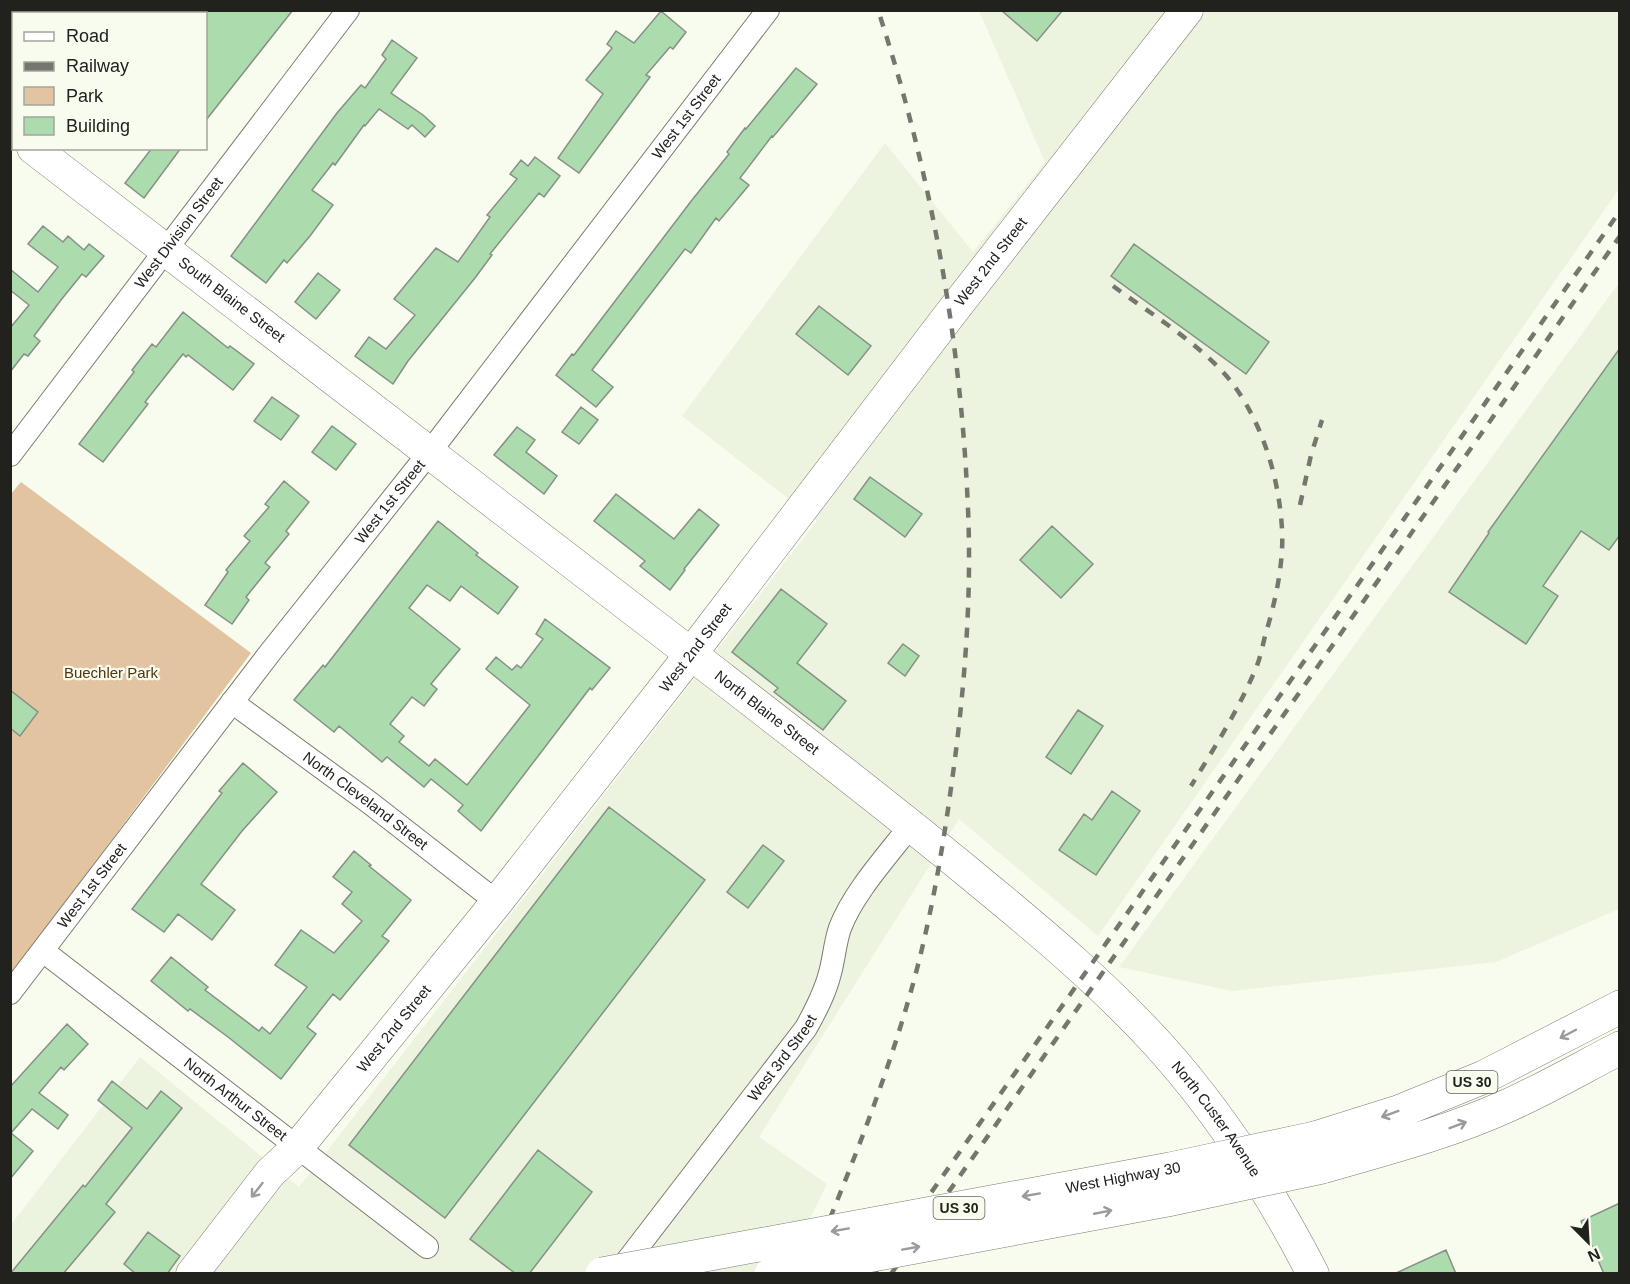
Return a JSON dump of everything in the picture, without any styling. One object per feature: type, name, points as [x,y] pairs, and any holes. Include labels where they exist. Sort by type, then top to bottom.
[{"type":"highway","name":"West Highway 30","points":[[771,1274],[1135,1206],[1319,1153],[1387,1116],[1484,1077],[1620,1007]]},
{"type":"highway","name":"West Highway 30","points":[[602,1274],[1170,1169],[1319,1153],[1442,1131],[1539,1091],[1620,1048]]},
{"type":"street","name":"West Division Street","points":[[10,455],[348,10]]},
{"type":"street","name":"West 2nd Street","points":[[192,1274],[270,1173],[297,1148],[497,902],[1187,10]]},
{"type":"street","name":"West 1st Street","points":[[10,993],[232,702],[429,453],[768,11]]},
{"type":"street","name":"South Blaine Street","points":[[36,150],[429,453]]},
{"type":"street","name":"North Blaine Street","points":[[429,453],[911,825],[1036,927],[1097,981]]},
{"type":"street","name":"North Cleveland Street","points":[[232,702],[370,803],[497,902]]},
{"type":"street","name":"West 3rd Street","points":[[617,1274],[806,1028],[823,997],[840,929],[846,916],[911,825]]},
{"type":"street","name":"North Arthur Street","points":[[43,951],[427,1247]]},
{"type":"street","name":"North Custer Avenue","points":[[1097,981],[1165,1052],[1217,1117],[1277,1206],[1313,1274]]},
{"type":"shaded area","points":[[979,11],[1619,11],[1619,189],[1098,936],[959,819],[759,1137],[827,1184],[783,1273],[11,1273],[10,1226],[140,1057],[299,1187],[817,521],[682,416],[885,143],[973,252],[1045,162]]},
{"type":"shaded area","points":[[1619,283],[1619,909],[1496,962],[1232,991],[1119,967]]},
{"type":"green space","name":"Buechler Park","points":[[21,482],[251,653],[11,975],[10,495]]},
{"type":"building","points":[[206,10],[293,10],[207,119],[207,12]]},
{"type":"building","points":[[1001,10],[1063,10],[1037,41]]},
{"type":"building","points":[[661,11],[686,32],[673,49],[670,47],[646,75],[650,77],[579,173],[558,158],[603,94],[586,80],[612,48],[607,44],[616,31],[634,43]]},
{"type":"building","points":[[392,40],[417,58],[391,93],[435,126],[425,137],[412,125],[408,129],[379,109],[312,190],[333,205],[287,263],[284,260],[266,283],[231,256],[337,113],[361,85],[365,88],[386,59],[382,55]]},
{"type":"building","points":[[796,68],[817,84],[772,136],[740,178],[749,185],[719,221],[716,218],[691,253],[685,249],[592,370],[613,387],[596,407],[556,375],[572,354],[574,355],[729,154],[727,152],[745,128]]},
{"type":"building","points":[[150,150],[180,150],[144,198],[125,183]]},
{"type":"building","points":[[535,157],[560,176],[544,197],[539,193],[490,254],[492,255],[475,278],[408,361],[393,384],[355,356],[369,337],[386,349],[415,315],[394,299],[436,248],[458,262],[490,217],[487,215],[517,179],[510,174],[521,160],[528,166]]},
{"type":"building","points":[[43,226],[63,242],[68,236],[84,250],[89,244],[104,256],[86,277],[82,274],[34,336],[40,341],[28,356],[24,354],[10,372],[10,328],[29,305],[10,290],[10,269],[38,292],[58,267],[28,244]]},
{"type":"building","points":[[1134,244],[1269,342],[1246,374],[1111,276]]},
{"type":"building","points":[[318,273],[340,290],[316,319],[295,302]]},
{"type":"building","points":[[819,306],[871,346],[848,375],[796,334]]},
{"type":"building","points":[[183,312],[228,348],[230,346],[254,364],[233,390],[188,355],[186,357],[183,354],[145,402],[148,404],[103,462],[79,444],[134,372],[132,370],[152,344],[156,347]]},
{"type":"building","points":[[1620,348],[1620,535],[1609,550],[1581,531],[1543,586],[1558,596],[1526,644],[1449,592],[1488,532]]},
{"type":"building","points":[[272,397],[299,416],[281,440],[254,421]]},
{"type":"building","points":[[581,407],[598,420],[579,444],[562,432]]},
{"type":"building","points":[[332,426],[356,444],[336,470],[312,452]]},
{"type":"building","points":[[517,427],[535,440],[526,452],[557,476],[544,494],[494,455]]},
{"type":"building","points":[[870,477],[922,514],[905,537],[854,499]]},
{"type":"building","points":[[284,481],[309,502],[286,531],[289,534],[265,563],[270,567],[246,597],[249,600],[232,624],[205,605],[228,572],[226,570],[250,541],[244,536],[269,507],[265,504]]},
{"type":"building","points":[[616,494],[674,539],[699,509],[719,525],[670,590],[640,566],[645,561],[594,521]]},
{"type":"building","points":[[438,521],[478,553],[476,555],[518,587],[498,614],[461,586],[450,601],[427,585],[409,608],[460,649],[431,684],[437,689],[424,706],[412,697],[390,724],[404,736],[399,742],[429,766],[435,759],[467,785],[530,705],[486,669],[496,657],[512,670],[517,665],[521,668],[543,639],[536,634],[545,619],[610,668],[592,690],[590,688],[481,831],[458,811],[463,805],[431,779],[424,787],[387,757],[382,762],[339,726],[334,732],[294,700],[323,665],[325,667]]},
{"type":"building","points":[[1052,526],[1093,564],[1061,598],[1020,560]]},
{"type":"building","points":[[781,589],[827,624],[797,663],[846,701],[823,730],[774,692],[778,688],[732,652]]},
{"type":"building","points":[[903,644],[919,656],[905,676],[888,663]]},
{"type":"building","points":[[10,690],[38,712],[20,736],[10,728]]},
{"type":"building","points":[[1078,710],[1103,726],[1071,774],[1046,757]]},
{"type":"building","points":[[243,763],[277,792],[242,831],[201,884],[235,910],[212,940],[178,914],[164,932],[132,909],[222,793],[219,791]]},
{"type":"building","points":[[1112,791],[1140,811],[1096,875],[1059,850],[1084,814],[1092,820]]},
{"type":"building","points":[[609,807],[705,880],[445,1218],[349,1145]]},
{"type":"building","points":[[763,845],[784,861],[748,908],[727,892]]},
{"type":"building","points":[[354,851],[411,900],[382,936],[389,941],[340,1000],[333,994],[307,1027],[316,1034],[281,1079],[151,981],[171,957],[208,987],[205,990],[259,1031],[262,1027],[270,1034],[307,987],[275,965],[301,930],[334,953],[362,921],[342,904],[352,892],[333,877]]},
{"type":"building","points":[[67,1024],[88,1044],[64,1070],[61,1067],[39,1093],[68,1115],[58,1129],[32,1109],[11,1133],[33,1151],[10,1179],[10,1087]]},
{"type":"building","points":[[112,1081],[147,1109],[161,1091],[182,1108],[106,1204],[115,1212],[63,1274],[10,1274],[132,1128],[98,1100]]},
{"type":"building","points":[[538,1150],[592,1192],[529,1274],[516,1274],[470,1239]]},
{"type":"building","points":[[1620,1203],[1620,1274],[1604,1274],[1581,1221]]},
{"type":"building","points":[[148,1232],[180,1256],[167,1274],[136,1274],[124,1264]]},
{"type":"building","points":[[1446,1250],[1456,1274],[1394,1274]]},
{"type":"railway","points":[[807,1274],[873,1107],[915,978],[943,843],[956,753],[966,648],[969,578],[968,509],[964,445],[950,319],[928,194],[897,71],[878,10]]},
{"type":"railway","points":[[874,1274],[1620,211]]},
{"type":"railway","points":[[891,1274],[1620,236]]},
{"type":"railway","points":[[1113,286],[1193,344],[1233,384],[1261,434],[1273,472],[1280,510],[1282,556],[1275,597],[1260,656],[1239,704],[1191,786]]},
{"type":"railway","points":[[1300,505],[1311,455],[1322,420]]}]
